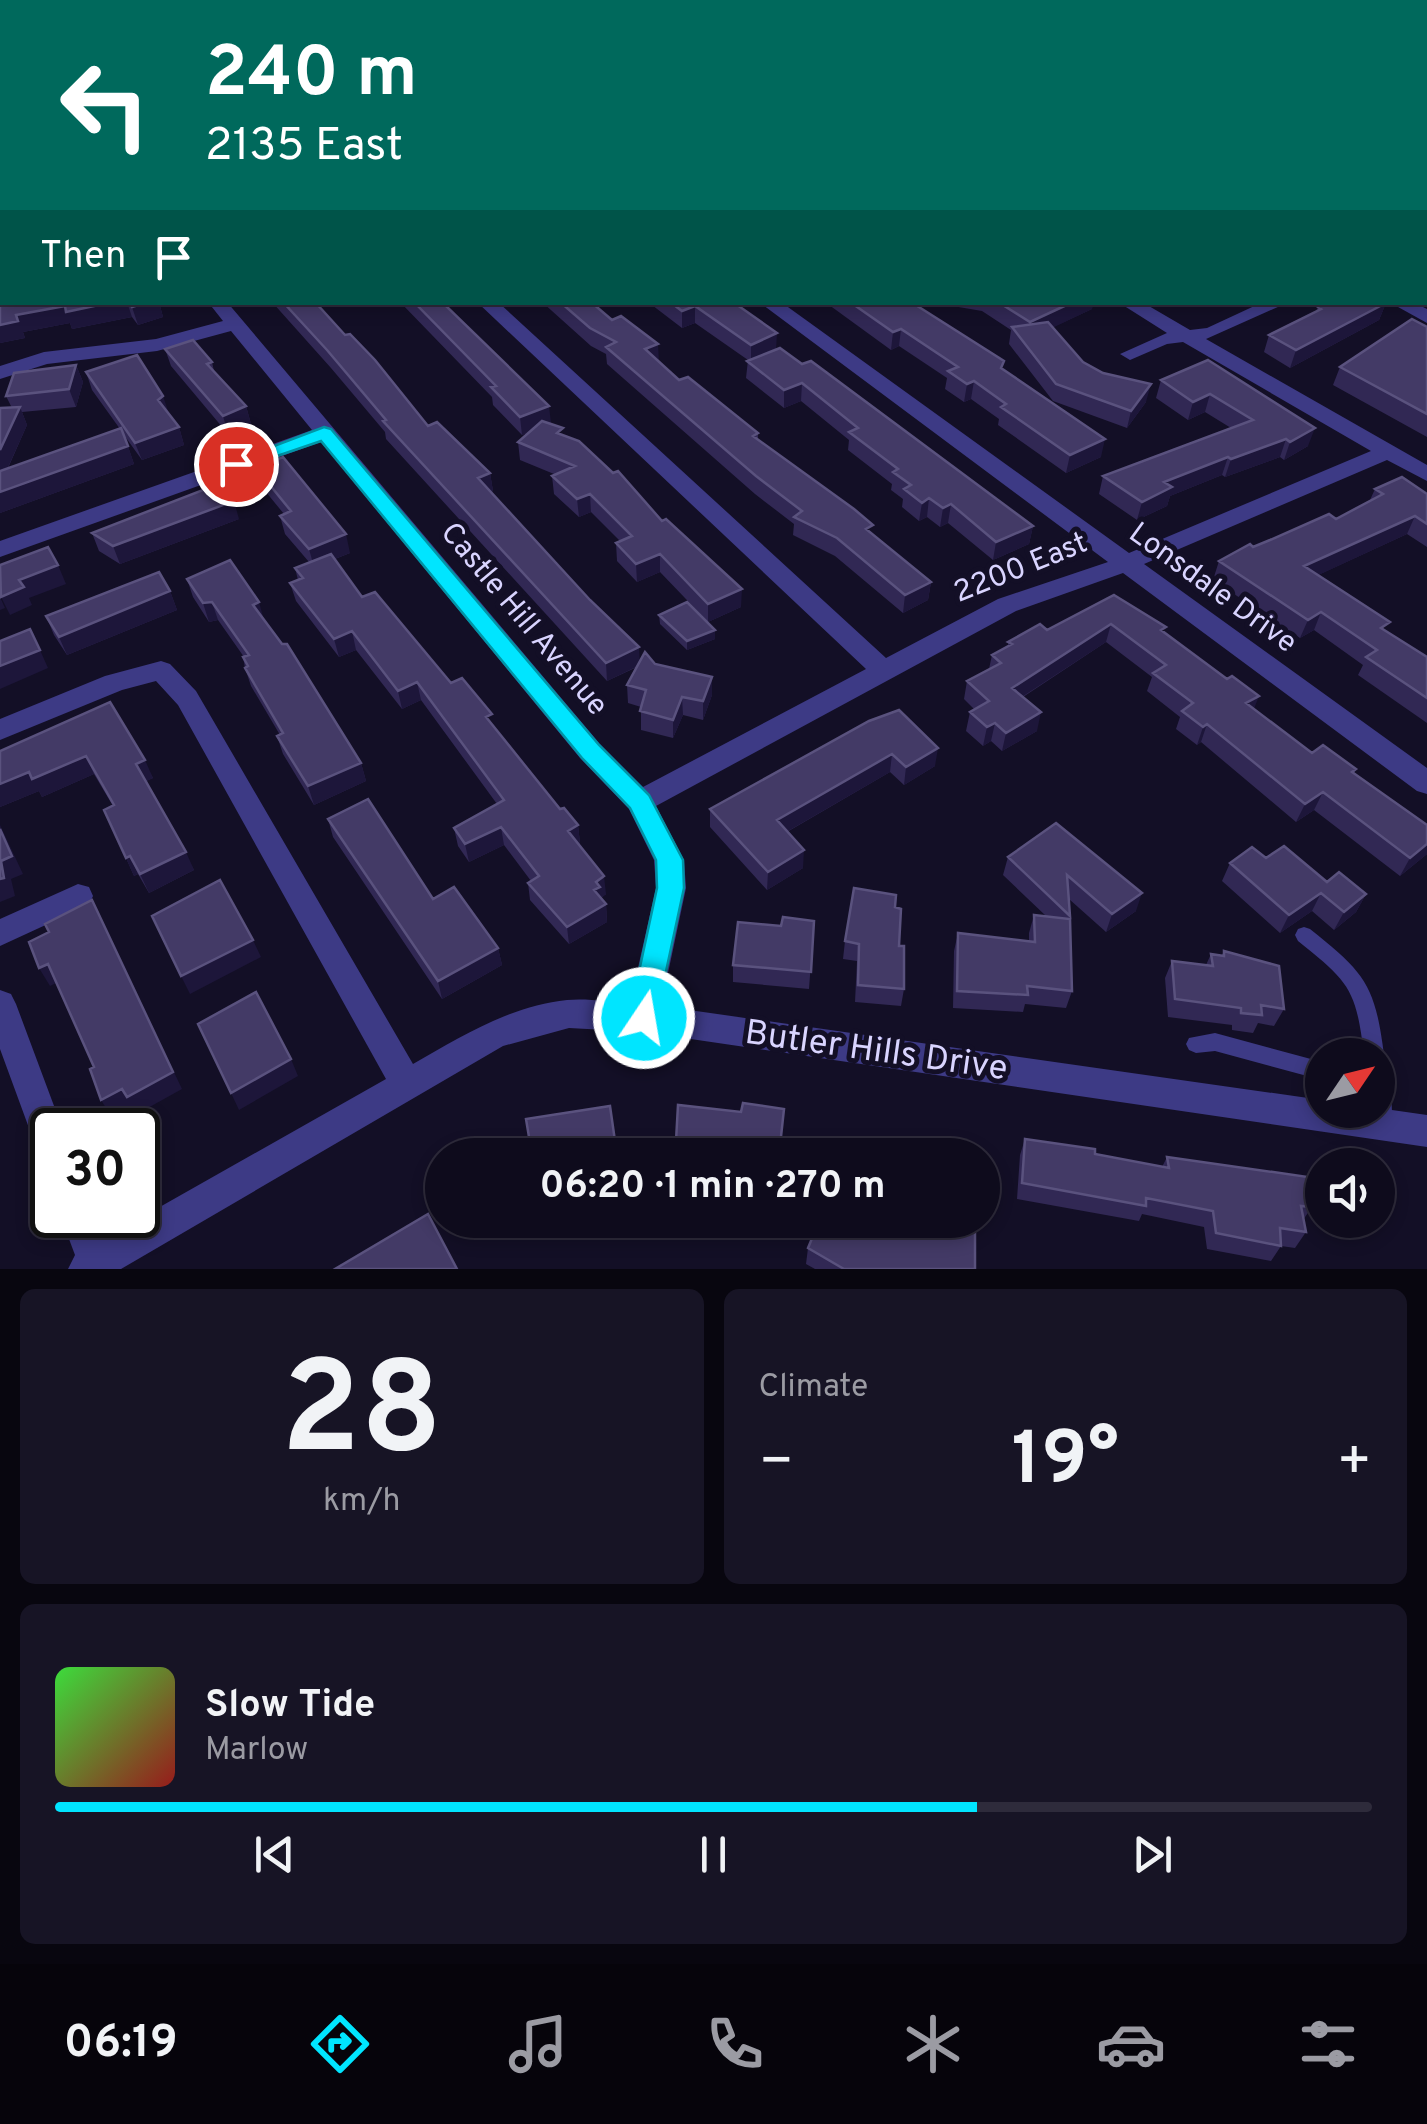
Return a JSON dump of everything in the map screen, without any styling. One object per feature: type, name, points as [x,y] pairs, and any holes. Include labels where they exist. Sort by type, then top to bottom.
[{"type":"street","name":"Castle Hill Avenue","points":[[219,305],[590,752],[640,802],[669,860],[671,888],[644,1018]]},
{"type":"street","points":[[489,305],[882,670]]},
{"type":"street","name":"Lonsdale Drive","points":[[772,305],[1427,783]]},
{"type":"street","points":[[1132,305],[1427,474]]},
{"type":"street","points":[[1130,354],[1162,339],[1211,333],[1273,305]]},
{"type":"street","points":[[1404,305],[1427,317]]},
{"type":"street","points":[[0,373],[44,358],[158,345],[235,324]]},
{"type":"street","points":[[0,549],[324,433]]},
{"type":"street","name":"2200 East","points":[[640,802],[1006,605],[1082,582],[1388,452]]},
{"type":"street","points":[[0,730],[114,683],[161,670],[188,698],[406,1082]]},
{"type":"street","points":[[0,932],[78,896]]},
{"type":"street","points":[[0,1004],[38,1108]]},
{"type":"street","name":"Butler Hills Drive","points":[[92,1266],[492,1036],[568,1014],[644,1018],[1184,1097],[1305,1096]]},
{"type":"street","name":"Butler Hills Drive","points":[[1395,1108],[1427,1131]]},
{"type":"street","points":[[84,1238],[92,1266]]},
{"type":"lane","points":[[1304,935],[1354,976],[1366,994],[1372,1038]]},
{"type":"lane","points":[[1196,1044],[1215,1042],[1305,1066]]},
{"type":"building","points":[[0,305],[99,305],[66,312],[65,306],[16,315],[18,321],[0,325]]},
{"type":"building","points":[[286,305],[318,305],[345,335],[350,334],[428,426],[437,422],[490,473],[478,478],[590,600],[639,647],[606,663],[383,421],[386,420]]},
{"type":"building","points":[[417,305],[445,305],[549,406],[520,417],[491,387],[496,386]]},
{"type":"building","points":[[563,305],[594,305],[612,320],[621,316],[658,344],[645,349],[679,380],[688,377],[758,433],[753,436],[854,509],[873,525],[866,529],[931,582],[905,595],[837,538],[794,517],[802,511],[606,347],[616,342],[590,328]]},
{"type":"building","points":[[674,305],[737,305],[777,333],[751,345],[695,306],[682,311]]},
{"type":"building","points":[[854,305],[916,305],[1004,361],[1001,368],[1105,439],[1070,455],[1001,407],[1006,404],[974,381],[967,384],[948,371],[958,367],[901,329],[893,332]]},
{"type":"building","points":[[1003,305],[1067,305],[1030,322]]},
{"type":"building","points":[[1382,305],[1296,350],[1269,335],[1321,309],[1318,307]]},
{"type":"building","points":[[1412,319],[1427,327],[1427,414],[1340,367]]},
{"type":"building","points":[[1048,322],[1083,362],[1103,373],[1151,384],[1131,411],[1056,384],[1012,327]]},
{"type":"building","points":[[193,340],[212,362],[207,364],[246,406],[223,416],[165,349]]},
{"type":"building","points":[[780,348],[802,364],[811,361],[1033,526],[996,542],[951,504],[943,508],[929,498],[922,503],[904,489],[911,485],[893,472],[898,469],[849,432],[858,428],[802,383],[784,390],[747,361]]},
{"type":"building","points":[[137,355],[163,396],[158,400],[179,427],[135,443],[86,372]]},
{"type":"building","points":[[1208,360],[1315,428],[1290,442],[1286,439],[1228,457],[1164,482],[1172,487],[1142,502],[1103,476],[1253,420],[1210,394],[1193,402],[1161,380]]},
{"type":"building","points":[[76,365],[69,389],[6,396],[14,373]]},
{"type":"building","points":[[20,407],[0,450],[0,408]]},
{"type":"building","points":[[542,421],[563,428],[557,433],[579,441],[613,473],[618,471],[662,521],[666,519],[742,589],[708,604],[660,554],[636,564],[616,543],[632,536],[590,494],[577,499],[552,476],[575,466],[518,442]]},
{"type":"building","points":[[121,428],[128,446],[0,492],[0,471]]},
{"type":"building","points":[[283,457],[346,534],[309,549],[280,516],[291,511],[256,468]]},
{"type":"building","points":[[1402,477],[1427,494],[1427,524],[1415,516],[1304,566],[1390,622],[1381,628],[1427,657],[1427,698],[1366,657],[1377,650],[1321,612],[1308,620],[1219,561],[1250,544],[1253,547],[1329,514],[1336,519],[1383,494],[1375,489]]},
{"type":"building","points":[[221,483],[234,501],[113,546],[92,533]]},
{"type":"building","points":[[48,547],[58,565],[19,580],[24,587],[1,597],[0,565]]},
{"type":"building","points":[[331,554],[362,597],[375,592],[451,683],[462,678],[492,714],[486,717],[560,809],[564,808],[578,825],[568,831],[604,876],[596,882],[600,887],[594,890],[606,904],[567,927],[528,883],[539,876],[501,827],[465,844],[454,828],[504,800],[417,682],[398,691],[352,631],[334,639],[290,583],[303,578],[295,568]]},
{"type":"building","points":[[230,560],[259,602],[253,605],[282,644],[287,644],[361,763],[308,786],[277,736],[283,733],[245,668],[248,666],[243,657],[249,655],[212,602],[203,603],[187,579]]},
{"type":"building","points":[[159,572],[170,591],[59,637],[46,616]]},
{"type":"building","points":[[1114,595],[1166,627],[1161,630],[1227,679],[1232,676],[1259,696],[1246,703],[1312,753],[1323,745],[1356,769],[1352,772],[1427,825],[1427,844],[1410,858],[1323,792],[1305,804],[1207,724],[1203,727],[1182,711],[1193,703],[1153,673],[1166,665],[1111,624],[1012,688],[1041,712],[1006,733],[995,723],[987,727],[970,712],[989,701],[967,681],[1001,663],[992,655],[1012,644],[1008,642],[1040,624],[1047,630]]},
{"type":"building","points":[[687,602],[715,630],[687,641],[659,615]]},
{"type":"building","points":[[30,629],[40,650],[0,666],[0,641]]},
{"type":"building","points":[[645,652],[655,664],[712,677],[703,701],[682,697],[673,720],[640,711],[646,690],[627,685]]},
{"type":"building","points":[[110,702],[145,760],[136,764],[186,852],[140,874],[130,856],[126,858],[104,810],[114,805],[86,756],[32,779],[29,772],[0,784],[0,751]]},
{"type":"building","points":[[899,710],[938,748],[906,767],[892,754],[777,820],[804,850],[768,872],[710,809],[869,721]]},
{"type":"building","points":[[368,799],[433,899],[454,887],[498,948],[438,981],[328,819]]},
{"type":"building","points":[[1056,823],[1142,893],[1112,914],[1067,875],[1070,916],[1008,857]]},
{"type":"building","points":[[0,829],[12,856],[1,861],[4,878],[0,879]]},
{"type":"building","points":[[1284,846],[1327,882],[1339,872],[1366,894],[1344,912],[1321,893],[1289,915],[1230,863],[1252,847],[1266,858]]},
{"type":"building","points":[[220,880],[253,940],[181,976],[152,916]]},
{"type":"building","points":[[854,888],[896,895],[895,907],[901,909],[899,946],[904,946],[904,989],[858,985],[859,944],[845,941]]},
{"type":"building","points":[[92,900],[173,1072],[127,1097],[122,1089],[101,1100],[90,1069],[94,1067],[48,964],[39,968],[29,942],[49,932],[45,924]]},
{"type":"building","points":[[1034,915],[1070,919],[1072,991],[1027,986],[1028,995],[957,991],[958,933],[1035,942]]},
{"type":"building","points":[[783,917],[814,921],[811,972],[733,965],[738,922],[781,926]]},
{"type":"building","points":[[1224,951],[1279,966],[1284,1009],[1261,1005],[1262,1015],[1241,1013],[1241,1008],[1175,999],[1172,961],[1213,966],[1211,954],[1224,956]]},
{"type":"building","points":[[256,992],[291,1059],[231,1093],[198,1024]]},
{"type":"building","points":[[743,1103],[784,1109],[781,1138],[676,1138],[678,1105],[741,1112]]},
{"type":"building","points":[[610,1106],[615,1138],[529,1138],[526,1119]]},
{"type":"building","points":[[1025,1139],[1095,1149],[1095,1154],[1169,1168],[1167,1157],[1305,1177],[1305,1206],[1301,1206],[1305,1232],[1280,1228],[1281,1246],[1216,1233],[1213,1211],[1146,1198],[1146,1206],[1022,1183]]},
{"type":"building","points":[[425,1216],[425,1238],[441,1238],[457,1269],[335,1269]]},
{"type":"building","points":[[812,1238],[975,1238],[975,1269],[844,1269],[808,1248]]},
{"type":"route","points":[[236,464],[324,433],[590,752],[640,802],[669,860],[671,888],[644,1018]]}]
